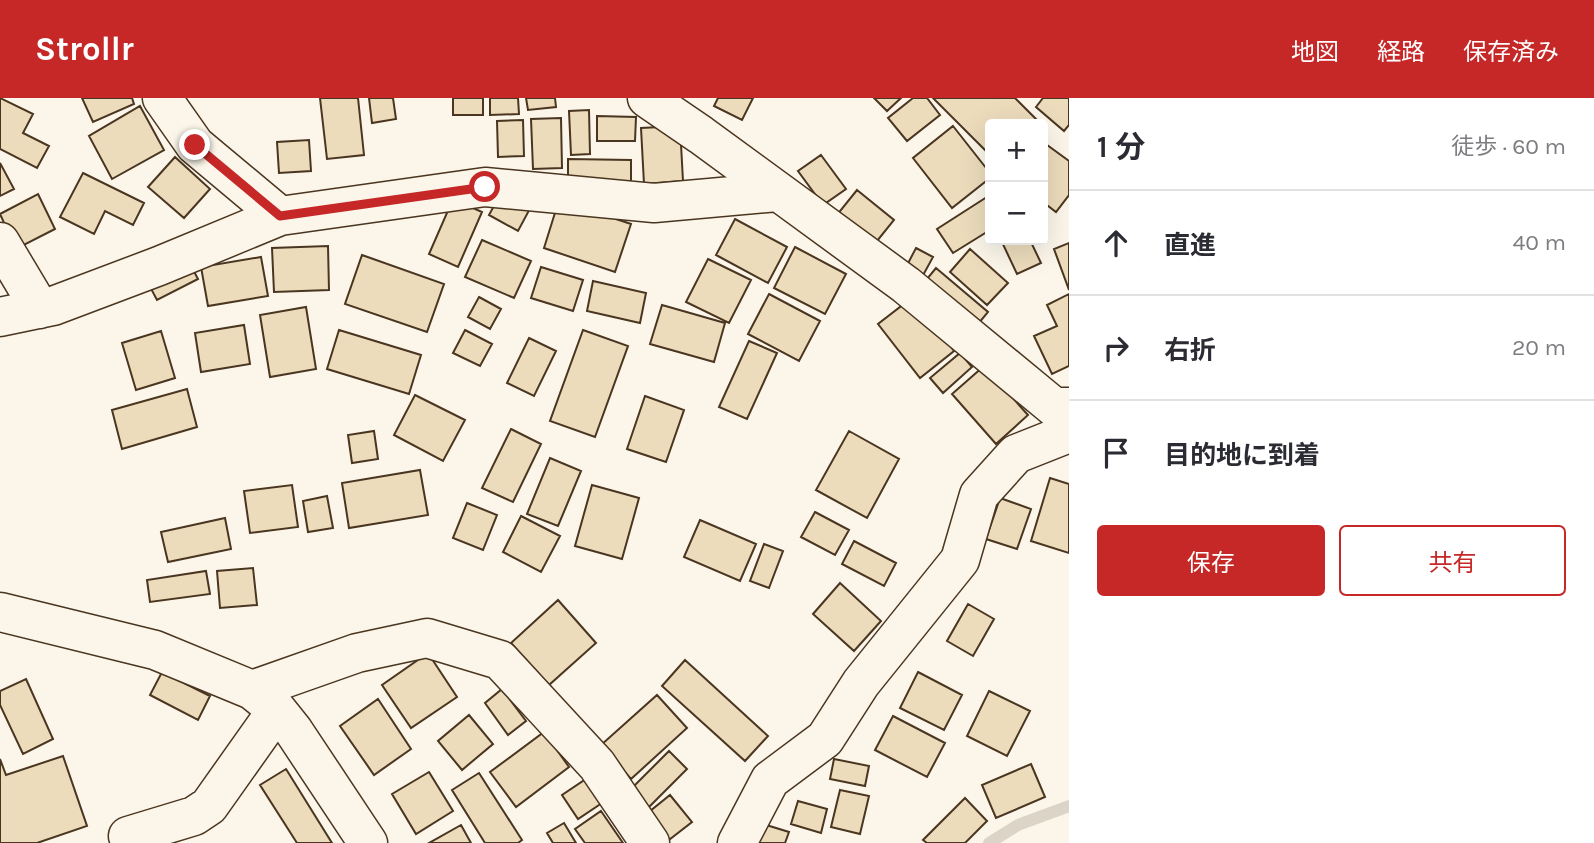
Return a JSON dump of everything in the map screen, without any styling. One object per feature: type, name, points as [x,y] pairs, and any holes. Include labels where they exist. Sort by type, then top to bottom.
[{"type":"street","points":[[162,98],[195,145],[280,216]]},
{"type":"street","points":[[647,98],[906,285],[1054,407],[1069,407]]},
{"type":"street","points":[[0,317],[40,309],[159,266],[280,216],[485,187],[654,203],[777,192]]},
{"type":"street","points":[[0,242],[40,309]]},
{"type":"street","points":[[737,843],[770,780],[824,739],[861,683],[960,560],[979,495],[1016,454],[1069,433]]},
{"type":"street","points":[[979,495],[1069,458]]},
{"type":"street","points":[[0,612],[155,650],[264,700],[293,730],[368,843]]},
{"type":"street","points":[[128,836],[194,816],[209,806],[264,700],[357,653],[427,638],[499,660],[597,765],[650,843]]},
{"type":"building","points":[[0,98],[33,114],[23,133],[49,146],[37,168],[0,149]]},
{"type":"building","points":[[82,98],[132,98],[134,104],[93,122]]},
{"type":"building","points":[[320,98],[358,98],[364,155],[327,159]]},
{"type":"building","points":[[369,98],[393,98],[396,119],[372,123]]},
{"type":"building","points":[[453,98],[483,98],[483,115],[453,115]]},
{"type":"building","points":[[490,98],[518,98],[519,114],[490,115]]},
{"type":"building","points":[[526,98],[555,98],[556,107],[528,110]]},
{"type":"building","points":[[718,98],[753,98],[742,120],[714,106]]},
{"type":"building","points":[[874,98],[901,98],[887,111]]},
{"type":"building","points":[[913,98],[927,98],[940,115],[907,141],[888,118]]},
{"type":"building","points":[[933,98],[1015,98],[1036,119],[985,119],[985,150]]},
{"type":"building","points":[[1043,98],[1069,98],[1069,125],[1064,131],[1036,107]]},
{"type":"building","points":[[140,106],[164,150],[112,179],[89,136]]},
{"type":"building","points":[[589,110],[590,154],[571,155],[569,111]]},
{"type":"building","points":[[597,116],[636,117],[635,141],[597,141]]},
{"type":"building","points":[[561,118],[562,168],[533,169],[531,119]]},
{"type":"building","points":[[523,120],[524,156],[498,157],[497,121]]},
{"type":"building","points":[[680,126],[683,181],[644,184],[641,128]]},
{"type":"building","points":[[953,126],[985,167],[985,182],[952,208],[913,158]]},
{"type":"building","points":[[309,140],[311,171],[279,173],[277,142]]},
{"type":"building","points":[[1048,146],[1069,161],[1069,195],[1056,212],[1048,206]]},
{"type":"building","points":[[821,155],[846,189],[823,205],[798,171]]},
{"type":"building","points":[[175,157],[210,189],[184,218],[148,187]]},
{"type":"building","points":[[568,159],[631,160],[631,182],[568,181]]},
{"type":"building","points":[[0,163],[14,189],[0,196]]},
{"type":"building","points":[[83,173],[144,203],[133,225],[105,211],[94,234],[60,217]]},
{"type":"building","points":[[504,187],[533,203],[518,231],[489,215]]},
{"type":"building","points":[[857,190],[894,220],[873,246],[836,216]]},
{"type":"building","points":[[38,194],[55,229],[16,249],[0,214]]},
{"type":"building","points":[[985,198],[985,233],[953,253],[937,229]]},
{"type":"building","points":[[453,199],[482,212],[458,267],[429,254]]},
{"type":"building","points":[[559,200],[631,224],[615,272],[544,248]]},
{"type":"building","points":[[735,219],[787,247],[768,283],[716,255]]},
{"type":"building","points":[[482,240],[531,261],[514,298],[465,277]]},
{"type":"building","points":[[1069,243],[1069,290],[1054,249]]},
{"type":"building","points":[[1003,245],[1032,245],[1041,263],[1017,274]]},
{"type":"building","points":[[328,246],[329,290],[274,292],[272,248]]},
{"type":"building","points":[[795,247],[846,274],[825,314],[774,288]]},
{"type":"building","points":[[916,248],[933,257],[921,279],[904,271]]},
{"type":"building","points":[[970,249],[1008,283],[987,305],[950,272]]},
{"type":"building","points":[[362,255],[444,284],[427,332],[345,304]]},
{"type":"building","points":[[261,257],[268,296],[208,306],[201,267]]},
{"type":"building","points":[[708,259],[751,280],[729,323],[686,302]]},
{"type":"building","points":[[189,262],[198,279],[157,300],[148,283]]},
{"type":"building","points":[[541,267],[583,280],[573,311],[531,298]]},
{"type":"building","points":[[936,268],[988,312],[974,329],[922,285]]},
{"type":"building","points":[[593,281],[646,293],[640,323],[587,311]]},
{"type":"building","points":[[769,294],[820,321],[799,361],[748,334]]},
{"type":"building","points":[[1069,294],[1069,366],[1052,374],[1034,336],[1057,326],[1047,305]]},
{"type":"building","points":[[479,297],[501,309],[490,329],[468,317]]},
{"type":"building","points":[[913,297],[954,351],[920,378],[878,324]]},
{"type":"building","points":[[662,305],[725,323],[714,362],[650,344]]},
{"type":"building","points":[[306,307],[316,369],[270,377],[260,315]]},
{"type":"building","points":[[244,325],[250,364],[201,372],[195,333]]},
{"type":"building","points":[[339,330],[421,355],[409,394],[327,369]]},
{"type":"building","points":[[465,330],[492,344],[480,366],[453,353]]},
{"type":"building","points":[[583,330],[628,346],[595,437],[550,421]]},
{"type":"building","points":[[161,331],[175,378],[136,390],[122,343]]},
{"type":"building","points":[[529,338],[556,351],[534,396],[507,383]]},
{"type":"building","points":[[749,341],[777,353],[747,419],[719,407]]},
{"type":"building","points":[[960,353],[972,367],[943,393],[930,378]]},
{"type":"building","points":[[984,366],[1028,415],[996,444],[952,394]]},
{"type":"building","points":[[187,389],[197,427],[122,449],[112,410]]},
{"type":"building","points":[[415,395],[465,420],[443,461],[394,435]]},
{"type":"building","points":[[645,396],[684,410],[666,462],[627,449]]},
{"type":"building","points":[[511,429],[541,444],[513,502],[482,488]]},
{"type":"building","points":[[374,431],[378,459],[352,463],[348,435]]},
{"type":"building","points":[[849,431],[899,459],[867,518],[816,490]]},
{"type":"building","points":[[550,458],[581,471],[558,526],[527,514]]},
{"type":"building","points":[[420,470],[428,515],[349,528],[342,483]]},
{"type":"building","points":[[1050,478],[1069,484],[1069,553],[1031,541]]},
{"type":"building","points":[[292,485],[298,527],[250,533],[244,491]]},
{"type":"building","points":[[592,485],[639,498],[622,559],[575,546]]},
{"type":"building","points":[[327,496],[333,528],[308,532],[303,501]]},
{"type":"building","points":[[1000,498],[1031,509],[1017,549],[986,539]]},
{"type":"building","points":[[467,503],[497,515],[483,550],[453,538]]},
{"type":"building","points":[[815,512],[849,530],[835,555],[801,537]]},
{"type":"building","points":[[521,516],[560,536],[541,572],[503,552]]},
{"type":"building","points":[[225,518],[231,549],[168,562],[161,532]]},
{"type":"building","points":[[700,520],[756,544],[740,581],[684,557]]},
{"type":"building","points":[[854,541],[896,563],[884,586],[842,564]]},
{"type":"building","points":[[764,544],[783,551],[769,588],[750,581]]},
{"type":"building","points":[[253,568],[257,605],[220,608],[217,571]]},
{"type":"building","points":[[206,571],[210,594],[150,602],[147,580]]},
{"type":"building","points":[[840,583],[881,621],[854,651],[813,614]]},
{"type":"building","points":[[558,600],[596,643],[549,685],[511,643]]},
{"type":"building","points":[[968,604],[994,619],[973,656],[947,641]]},
{"type":"building","points":[[428,653],[457,697],[411,728],[382,685]]},
{"type":"building","points":[[685,660],[768,736],[745,761],[662,686]]},
{"type":"building","points":[[162,672],[210,696],[198,720],[150,695]]},
{"type":"building","points":[[918,672],[962,695],[944,730],[900,708]]},
{"type":"building","points":[[26,679],[53,739],[23,754],[0,705],[0,691]]},
{"type":"building","points":[[502,689],[526,721],[508,735],[485,703]]},
{"type":"building","points":[[989,691],[1030,711],[1007,756],[967,736]]},
{"type":"building","points":[[657,695],[687,728],[631,779],[601,745]]},
{"type":"building","points":[[378,699],[411,749],[374,775],[340,726]]},
{"type":"building","points":[[469,715],[493,744],[462,770],[438,741]]},
{"type":"building","points":[[893,716],[945,743],[927,777],[875,750]]},
{"type":"building","points":[[544,732],[569,767],[516,807],[490,772]]},
{"type":"building","points":[[669,751],[687,769],[646,810],[628,792]]},
{"type":"building","points":[[63,756],[87,826],[37,843],[0,843],[0,759],[6,775]]},
{"type":"building","points":[[834,759],[869,766],[865,786],[830,779]]},
{"type":"building","points":[[1031,764],[1045,797],[996,818],[982,785]]},
{"type":"building","points":[[286,769],[332,843],[297,843],[260,785]]},
{"type":"building","points":[[429,772],[453,811],[416,834],[392,794]]},
{"type":"building","points":[[479,773],[522,840],[518,843],[485,843],[452,790]]},
{"type":"building","points":[[586,779],[602,803],[578,819],[562,795]]},
{"type":"building","points":[[840,790],[869,796],[860,834],[831,827]]},
{"type":"building","points":[[670,795],[692,822],[665,843],[644,816]]},
{"type":"building","points":[[965,798],[987,821],[965,843],[927,843],[923,840]]},
{"type":"building","points":[[798,801],[827,809],[821,833],[791,824]]},
{"type":"building","points":[[601,811],[623,843],[585,843],[575,829]]},
{"type":"building","points":[[564,823],[576,843],[553,843],[547,833]]},
{"type":"building","points":[[763,824],[789,832],[785,843],[757,843]]},
{"type":"building","points":[[461,825],[471,843],[429,843]]},
{"type":"waterway","points":[[989,843],[1018,825],[1069,806]]},
{"type":"route","points":[[195,145],[280,216],[485,187]]}]
